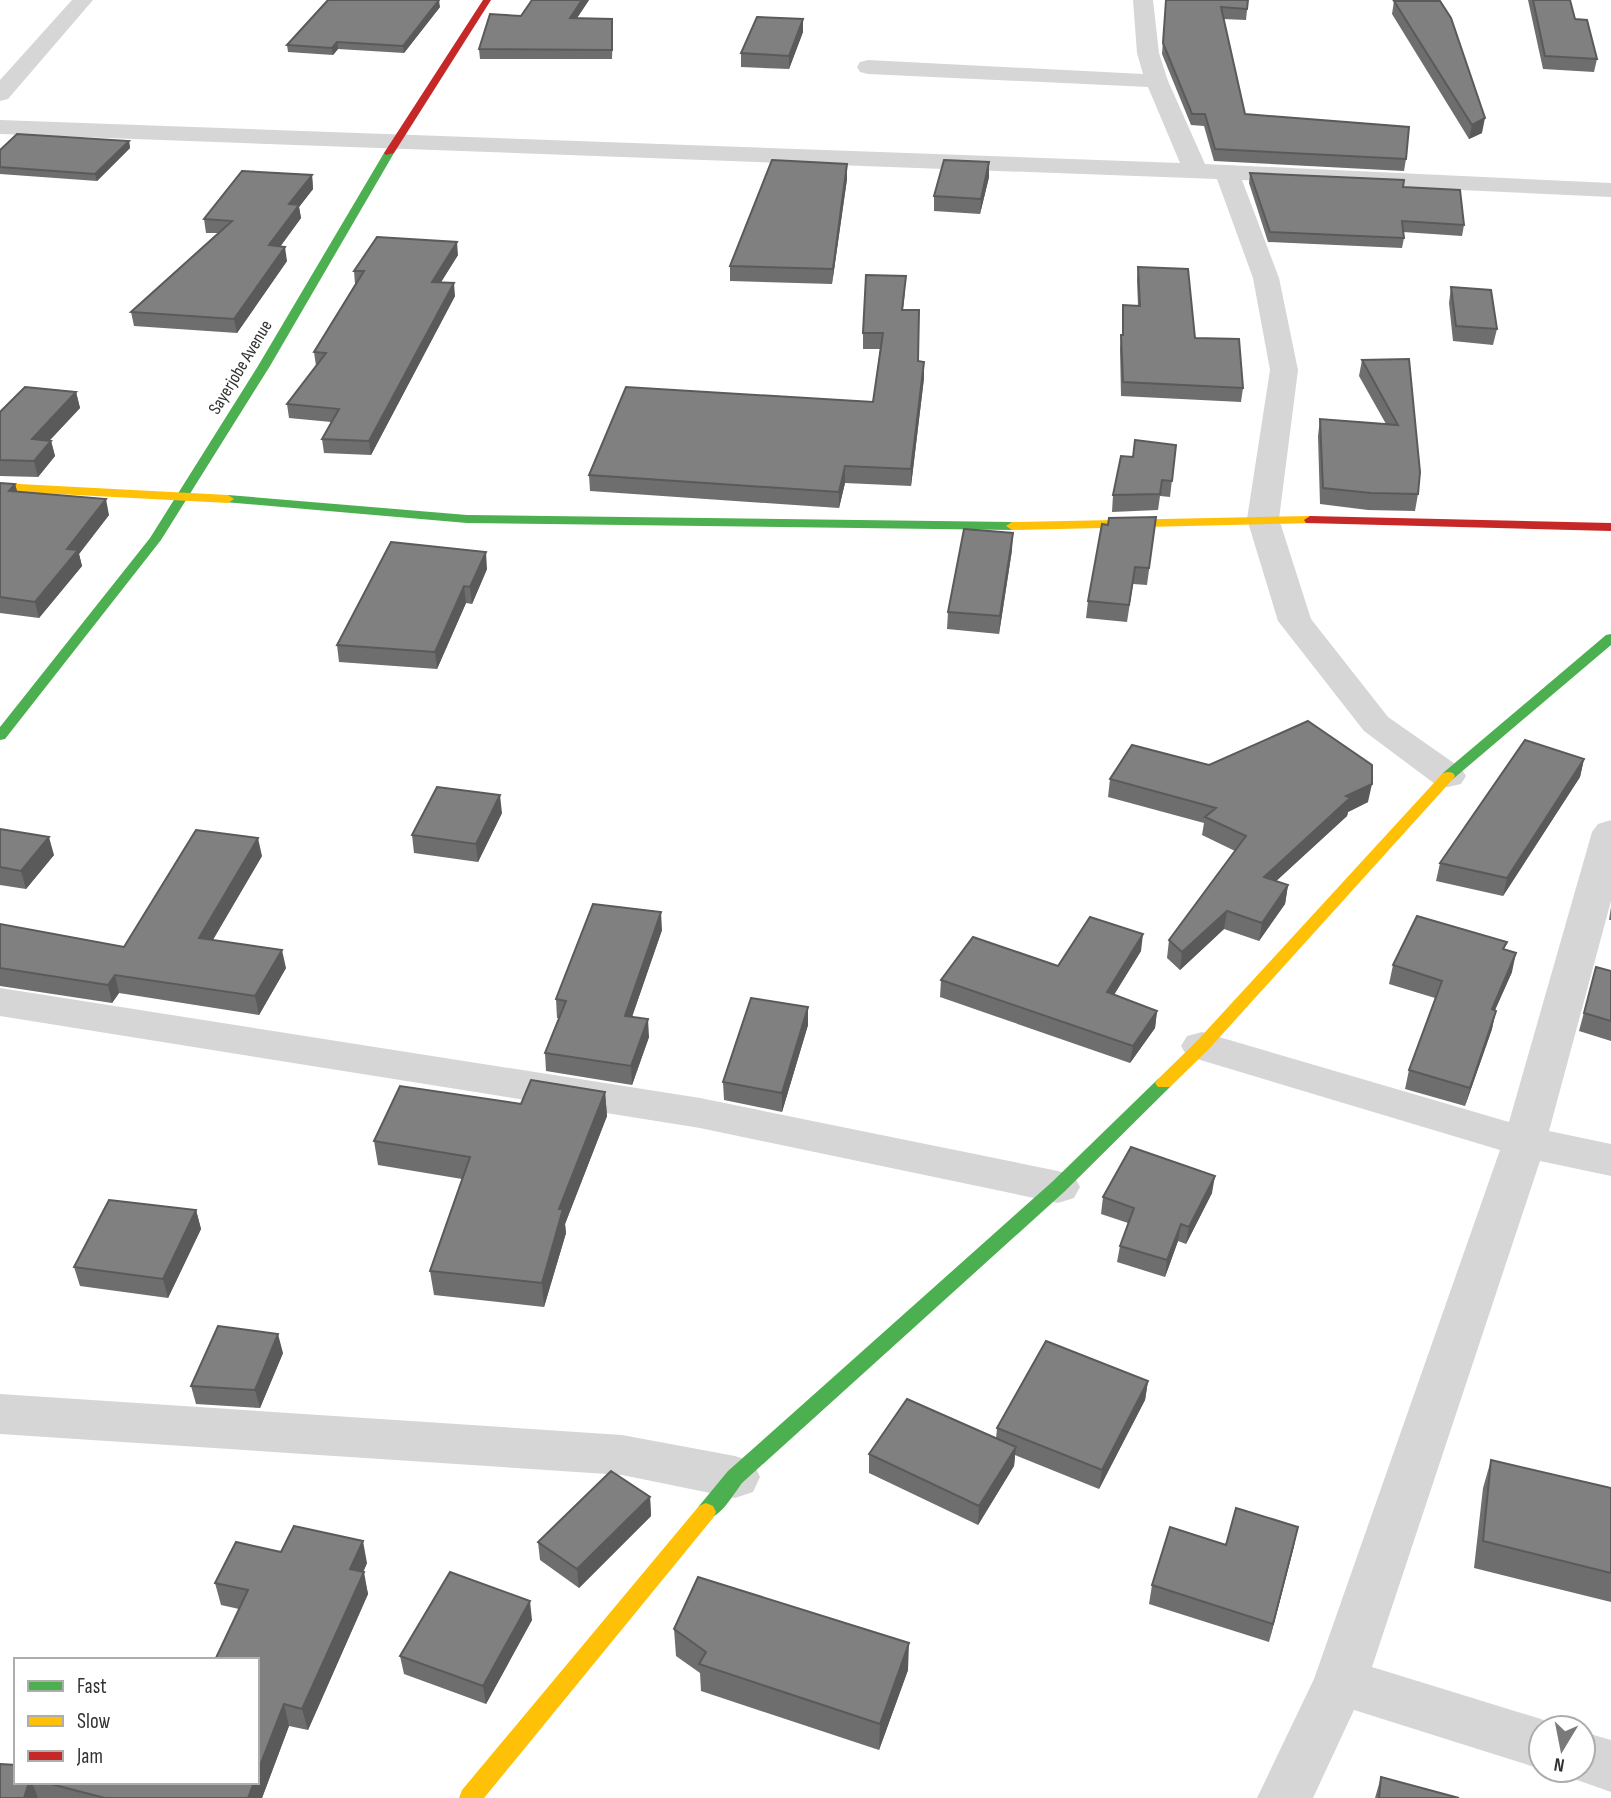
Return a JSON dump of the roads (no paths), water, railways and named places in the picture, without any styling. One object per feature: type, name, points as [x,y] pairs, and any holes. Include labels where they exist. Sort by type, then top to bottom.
[{"type":"street","points":[[0,93],[83,0]]},
{"type":"street","name":"Sayerjobe Avenue","points":[[0,736],[155,540],[264,366],[394,144],[486,0]]},
{"type":"street","points":[[1143,0],[1148,53],[1157,81],[1196,171]]},
{"type":"street","points":[[869,67],[1157,81]]},
{"type":"street","points":[[0,127],[394,144],[1227,172],[1611,190]]},
{"type":"street","points":[[1227,172],[1266,278],[1284,370],[1264,519],[1295,621],[1376,724],[1448,776]]},
{"type":"street","points":[[0,487],[183,495],[467,519],[1001,526],[1264,519],[1611,527]]},
{"type":"street","points":[[470,1798],[735,1477],[1058,1187],[1202,1046],[1448,776],[1611,638]]},
{"type":"street","points":[[1285,1798],[1340,1682],[1525,1142],[1611,832]]},
{"type":"street","points":[[0,1002],[700,1113],[1058,1187]]},
{"type":"street","points":[[1202,1046],[1525,1142],[1611,1160]]},
{"type":"street","points":[[0,1414],[622,1455],[735,1477]]},
{"type":"street","points":[[1340,1682],[1527,1740]]}]
